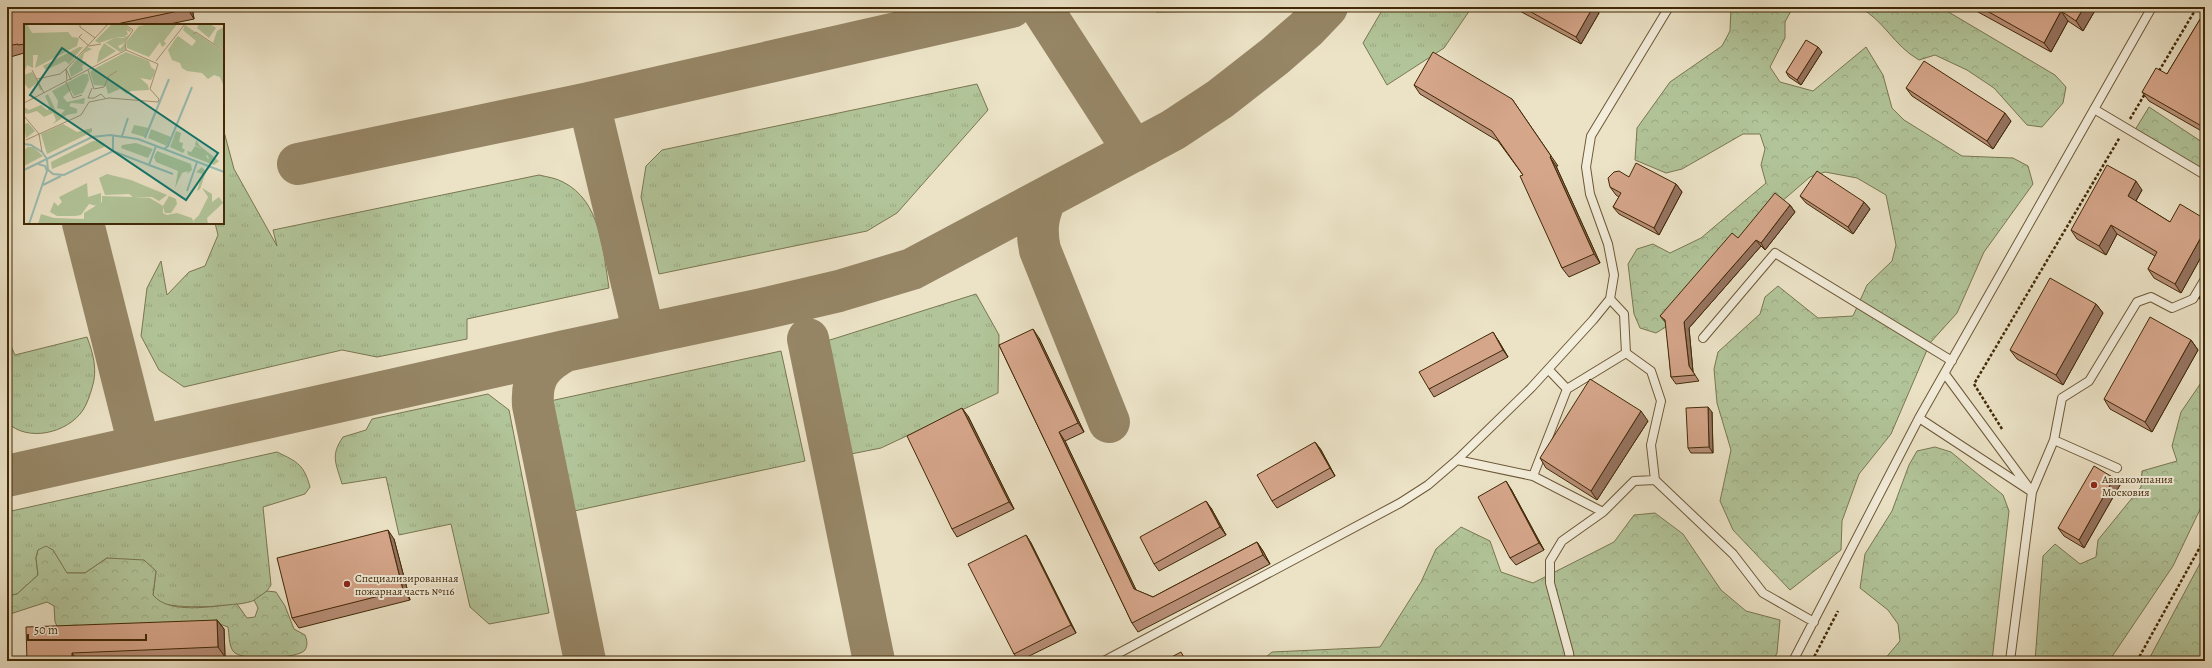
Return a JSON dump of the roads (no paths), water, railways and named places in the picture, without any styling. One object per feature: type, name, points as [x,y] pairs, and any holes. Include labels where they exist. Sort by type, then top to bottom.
[{"type":"lane","points":[[1104,661],[1400,503],[1428,485],[1457,460],[1549,370],[1610,298],[1614,275],[1608,244],[1590,194],[1586,167],[1591,136],[1669,7]]},
{"type":"lane","points":[[1793,661],[1919,418],[2152,7]]},
{"type":"lane","points":[[2094,109],[2205,175]]},
{"type":"lane","points":[[1703,338],[1775,253],[1952,361]]},
{"type":"lane","points":[[2010,661],[2032,492],[2054,440],[2062,398],[2089,381],[2137,302],[2151,297],[2172,308],[2193,299],[2205,279]]},
{"type":"lane","points":[[1610,298],[1624,314],[1626,353]]},
{"type":"lane","points":[[1533,476],[1567,390],[1626,353]]},
{"type":"lane","points":[[1626,353],[1651,371],[1661,401],[1651,445],[1655,480],[1733,554],[1762,593],[1814,622]]},
{"type":"lane","points":[[1549,370],[1567,390]]},
{"type":"lane","points":[[1945,374],[2032,492]]},
{"type":"lane","points":[[1919,418],[2032,492]]},
{"type":"lane","points":[[2054,440],[2117,468]]},
{"type":"lane","points":[[1457,460],[1533,476],[1603,512]]},
{"type":"lane","points":[[1570,661],[1569,652],[1550,583],[1550,561],[1562,542],[1603,512],[1634,481],[1655,480]]},
{"type":"place","name":"Авиакомпания Московия","points":[[2094,485]]},
{"type":"place","name":"Специализированная пожарная часть №116","points":[[347,584]]}]
